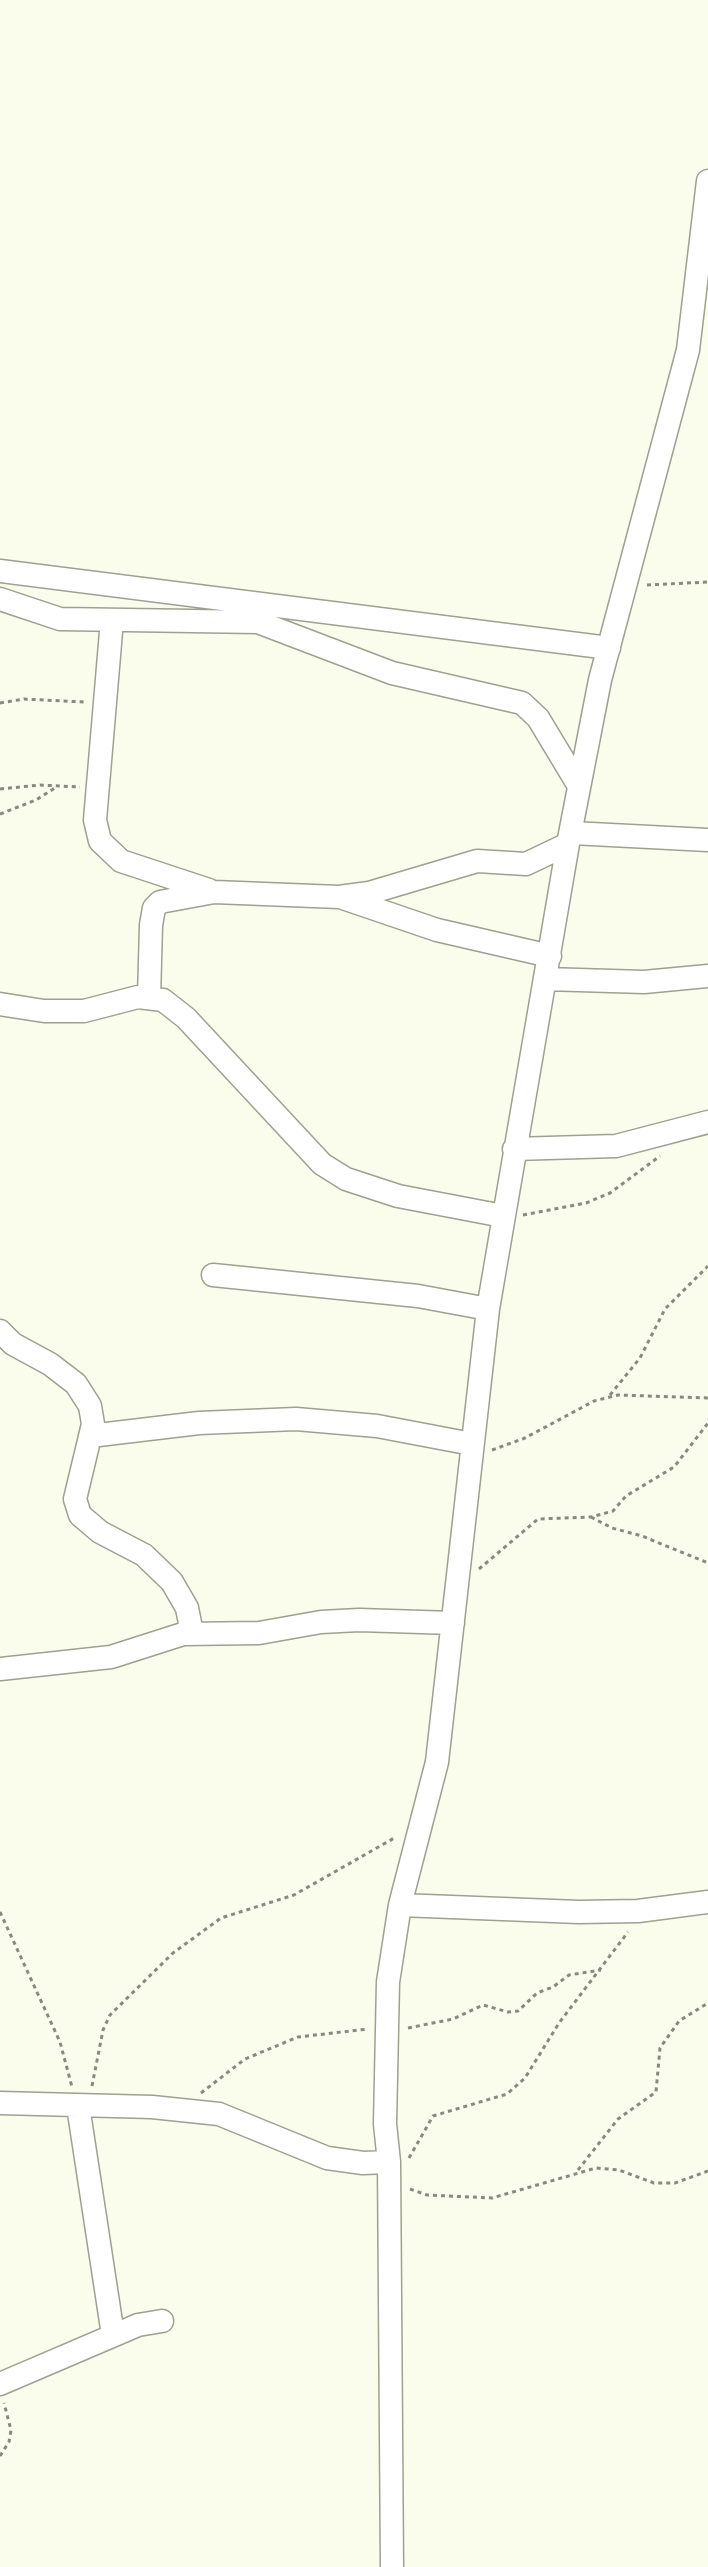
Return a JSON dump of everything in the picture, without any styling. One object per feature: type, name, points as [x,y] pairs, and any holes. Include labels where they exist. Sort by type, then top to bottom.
[{"type":"street","points":[[392,2567],[387,2193],[398,2162],[385,2124],[388,1982],[400,1905],[437,1762],[488,1309],[514,1149],[579,786],[609,648],[688,350],[708,181]]},
{"type":"street","points":[[0,571],[609,648]]},
{"type":"street","points":[[0,599],[60,619],[258,622],[392,673],[522,703],[538,718],[579,786]]},
{"type":"street","points":[[112,620],[95,820],[100,841],[121,861],[214,892]]},
{"type":"street","points":[[149,998],[154,908],[169,899],[214,892],[339,897],[391,889],[477,861],[526,864],[570,838],[708,840]]},
{"type":"street","points":[[339,897],[437,930],[550,956]]},
{"type":"street","points":[[546,979],[644,982],[708,976]]},
{"type":"street","points":[[0,1004],[44,1011],[84,1011],[138,997],[163,1000],[186,1018],[322,1164],[346,1179],[398,1196],[503,1216]]},
{"type":"street","points":[[514,1149],[616,1146],[708,1122]]},
{"type":"street","points":[[213,1275],[418,1296],[488,1309]]},
{"type":"street","points":[[0,1331],[13,1344],[50,1364],[76,1384],[90,1406],[90,1436],[75,1499],[80,1515],[100,1532],[144,1555],[172,1582],[187,1608],[192,1633]]},
{"type":"street","points":[[90,1436],[199,1423],[296,1419],[377,1426],[471,1452]]},
{"type":"street","points":[[0,1669],[111,1657],[192,1633],[259,1633],[321,1622],[359,1620],[453,1623]]},
{"type":"street","points":[[400,1905],[538,1911],[638,1911],[708,1902]]},
{"type":"street","points":[[0,2103],[171,2109],[219,2114],[327,2158],[363,2163],[398,2162]]},
{"type":"street","points":[[83,2106],[113,2335]]},
{"type":"street","points":[[0,2384],[138,2325],[162,2321]]},
{"type":"path","points":[[627,585],[708,582]]},
{"type":"path","points":[[0,703],[24,699],[107,703]]},
{"type":"path","points":[[0,814],[36,800],[58,786]]},
{"type":"path","points":[[0,789],[98,787]]},
{"type":"path","points":[[503,1216],[556,1211],[586,1203],[610,1193],[661,1154]]},
{"type":"path","points":[[608,1397],[640,1358],[665,1309],[708,1266]]},
{"type":"path","points":[[471,1452],[608,1397],[708,1398]]},
{"type":"path","points":[[457,1586],[538,1519],[607,1514],[626,1496],[674,1467],[708,1423]]},
{"type":"path","points":[[591,1517],[612,1528],[708,1563]]},
{"type":"path","points":[[83,2106],[103,2030],[110,2015],[173,1953],[221,1918],[294,1895],[421,1822]]},
{"type":"path","points":[[398,2162],[433,2116],[507,2094],[525,2078],[559,2023],[624,1939],[638,1911]]},
{"type":"path","points":[[0,1912],[60,2042],[83,2106]]},
{"type":"path","points":[[171,2109],[196,2097],[245,2059],[298,2037],[359,2028],[387,2031],[453,2019],[483,2005],[508,2012],[518,2011],[537,1993],[553,1987],[569,1975],[601,1970]]},
{"type":"path","points":[[576,2173],[618,2119],[656,2092],[660,2048],[679,2021],[708,2003]]},
{"type":"path","points":[[387,2193],[393,2184],[427,2195],[492,2198],[596,2168],[619,2170],[640,2181],[665,2183],[708,2171]]},
{"type":"path","points":[[0,2397],[11,2430],[0,2456]]}]
